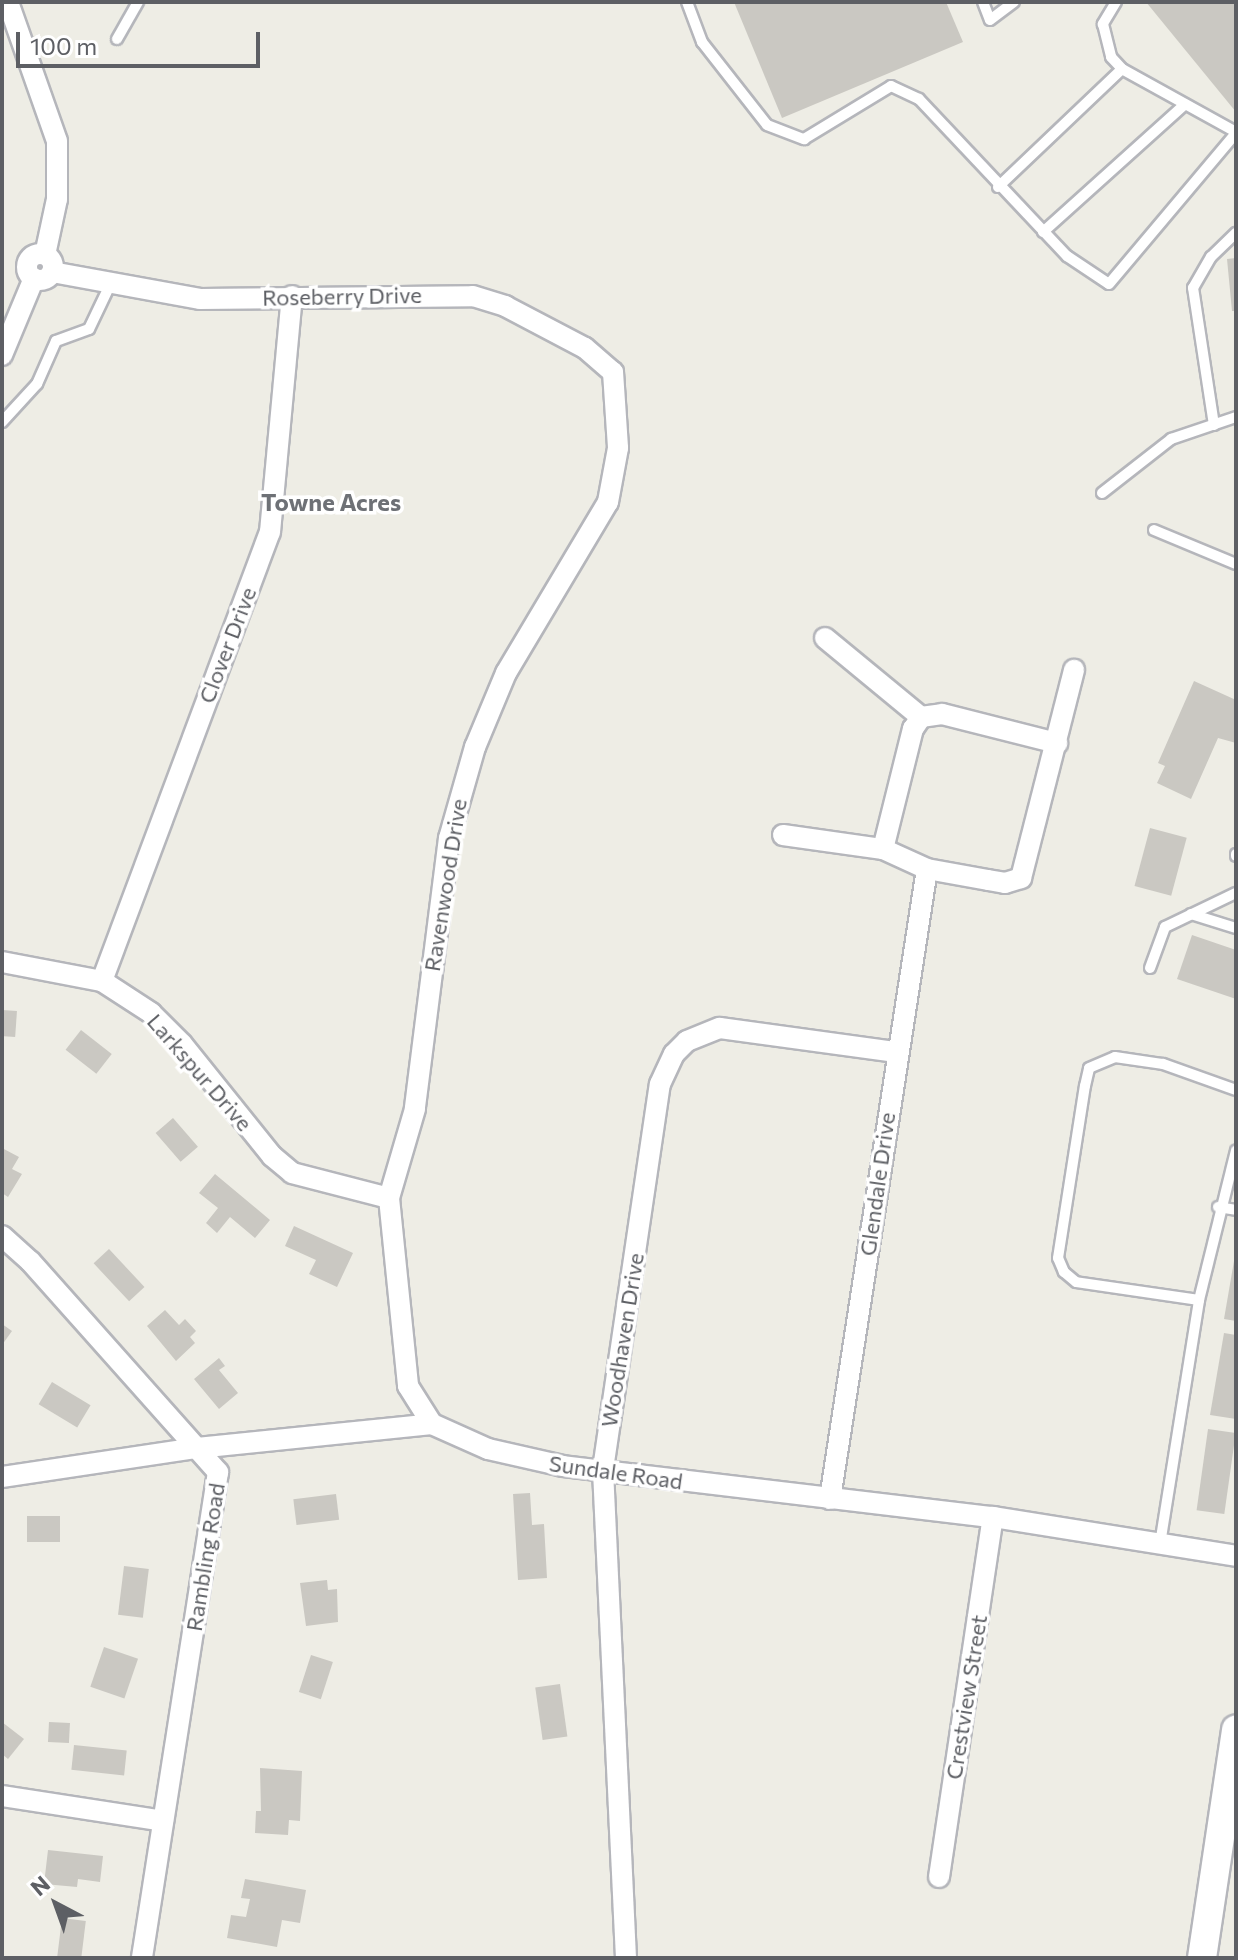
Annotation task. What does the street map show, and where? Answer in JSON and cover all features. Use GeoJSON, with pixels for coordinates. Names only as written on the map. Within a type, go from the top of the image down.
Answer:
{"type":"FeatureCollection","features":[{"type":"Feature","properties":{"kind":"main road"},"geometry":{"type":"LineString","coordinates":[[1202,1958],[1236,1731]]}},
{"type":"Feature","properties":{"kind":"street"},"geometry":{"type":"LineString","coordinates":[[2,355],[44,268],[57,199],[57,141],[8,2]]}},
{"type":"Feature","properties":{"kind":"street","name":"Roseberry Drive"},"geometry":{"type":"LineString","coordinates":[[44,268],[110,285],[200,299],[473,296],[505,306],[585,348],[613,372]]}},
{"type":"Feature","properties":{"kind":"street","name":"Clover Drive"},"geometry":{"type":"LineString","coordinates":[[102,981],[270,532],[292,296]]}},
{"type":"Feature","properties":{"kind":"street","name":"Ravenwood Drive"},"geometry":{"type":"LineString","coordinates":[[432,1424],[408,1386],[389,1198],[415,1109],[455,809],[506,673],[608,502],[618,448],[613,372]]}},
{"type":"Feature","properties":{"kind":"street"},"geometry":{"type":"LineString","coordinates":[[825,638],[921,717],[942,714],[1057,743]]}},
{"type":"Feature","properties":{"kind":"street"},"geometry":{"type":"LineString","coordinates":[[783,835],[883,849],[927,869],[1005,883],[1021,878],[1074,670]]}},
{"type":"Feature","properties":{"kind":"street"},"geometry":{"type":"LineString","coordinates":[[883,849],[913,729],[921,717]]}},
{"type":"Feature","properties":{"kind":"street","name":"Glendale Drive"},"geometry":{"type":"LineString","coordinates":[[830,1499],[896,1052],[927,869]]}},
{"type":"Feature","properties":{"kind":"street","name":"Larkspur Drive"},"geometry":{"type":"LineString","coordinates":[[2,962],[102,981],[151,1013],[172,1034],[272,1156],[292,1173],[389,1198]]}},
{"type":"Feature","properties":{"kind":"street","name":"Woodhaven Drive"},"geometry":{"type":"LineString","coordinates":[[626,1958],[603,1469],[660,1084],[674,1054],[705,1032],[741,1028],[896,1052]]}},
{"type":"Feature","properties":{"kind":"street","name":"Rambling Road"},"geometry":{"type":"LineString","coordinates":[[2,1236],[218,1472],[142,1958]]}},
{"type":"Feature","properties":{"kind":"street","name":"Sundale Road"},"geometry":{"type":"LineString","coordinates":[[2,1477],[197,1448],[432,1424],[523,1459],[993,1517],[1236,1556]]}},
{"type":"Feature","properties":{"kind":"street","name":"Crestview Street"},"geometry":{"type":"LineString","coordinates":[[939,1877],[993,1517]]}},
{"type":"Feature","properties":{"kind":"street"},"geometry":{"type":"LineString","coordinates":[[2,1796],[163,1821]]}},
{"type":"Feature","properties":{"kind":"lane"},"geometry":{"type":"LineString","coordinates":[[117,39],[138,2]]}},
{"type":"Feature","properties":{"kind":"lane"},"geometry":{"type":"LineString","coordinates":[[687,2],[702,42],[767,125],[804,139],[891,86],[927,107],[1043,232],[1109,284],[1236,132],[1122,69],[1111,57],[1103,24],[1116,2]]}},
{"type":"Feature","properties":{"kind":"lane"},"geometry":{"type":"LineString","coordinates":[[983,2],[990,20],[1014,2]]}},
{"type":"Feature","properties":{"kind":"lane"},"geometry":{"type":"LineString","coordinates":[[998,187],[1122,69]]}},
{"type":"Feature","properties":{"kind":"lane"},"geometry":{"type":"LineString","coordinates":[[1043,232],[1185,104]]}},
{"type":"Feature","properties":{"kind":"lane"},"geometry":{"type":"LineString","coordinates":[[1214,425],[1193,288],[1211,257],[1236,233]]}},
{"type":"Feature","properties":{"kind":"lane"},"geometry":{"type":"LineString","coordinates":[[2,422],[37,384],[56,341],[89,329],[110,285]]}},
{"type":"Feature","properties":{"kind":"lane"},"geometry":{"type":"LineString","coordinates":[[1102,493],[1171,439],[1236,417]]}},
{"type":"Feature","properties":{"kind":"lane"},"geometry":{"type":"LineString","coordinates":[[1154,530],[1236,564]]}},
{"type":"Feature","properties":{"kind":"lane"},"geometry":{"type":"LineString","coordinates":[[1150,968],[1165,927],[1236,893]]}},
{"type":"Feature","properties":{"kind":"lane"},"geometry":{"type":"LineString","coordinates":[[1191,914],[1235,925]]}},
{"type":"Feature","properties":{"kind":"lane"},"geometry":{"type":"LineString","coordinates":[[1199,1300],[1076,1282],[1064,1272],[1058,1258],[1085,1086],[1089,1068],[1115,1057],[1163,1064],[1236,1090]]}},
{"type":"Feature","properties":{"kind":"lane"},"geometry":{"type":"LineString","coordinates":[[1160,1544],[1199,1300],[1218,1207],[1236,1150]]}},
{"type":"Feature","properties":{"kind":"lane"},"geometry":{"type":"LineString","coordinates":[[1218,1207],[1236,1210]]}},
{"type":"Feature","properties":{"kind":"building"},"geometry":{"type":"Polygon","coordinates":[[[734,2],[946,2],[963,42],[782,118],[734,2]]]}},
{"type":"Feature","properties":{"kind":"building"},"geometry":{"type":"Polygon","coordinates":[[[1146,2],[1236,2],[1236,112],[1146,2]]]}},
{"type":"Feature","properties":{"kind":"building"},"geometry":{"type":"Polygon","coordinates":[[[1236,258],[1236,311],[1232,311],[1227,259],[1236,258]]]}},
{"type":"Feature","properties":{"kind":"building"},"geometry":{"type":"Polygon","coordinates":[[[1194,681],[1236,700],[1236,743],[1218,738],[1191,799],[1157,783],[1165,766],[1158,763],[1194,681]]]}},
{"type":"Feature","properties":{"kind":"building"},"geometry":{"type":"Polygon","coordinates":[[[1150,828],[1187,838],[1171,896],[1134,886],[1150,828]]]}},
{"type":"Feature","properties":{"kind":"building"},"geometry":{"type":"Polygon","coordinates":[[[1192,935],[1236,950],[1236,999],[1177,979],[1192,935]]]}},
{"type":"Feature","properties":{"kind":"building"},"geometry":{"type":"Polygon","coordinates":[[[2,1010],[17,1011],[15,1037],[2,1036],[2,1010]]]}},
{"type":"Feature","properties":{"kind":"building"},"geometry":{"type":"Polygon","coordinates":[[[81,1030],[112,1054],[96,1074],[66,1050],[81,1030]]]}},
{"type":"Feature","properties":{"kind":"building"},"geometry":{"type":"Polygon","coordinates":[[[173,1118],[198,1147],[181,1162],[156,1133],[173,1118]]]}},
{"type":"Feature","properties":{"kind":"building"},"geometry":{"type":"Polygon","coordinates":[[[2,1148],[19,1157],[12,1169],[22,1174],[8,1197],[2,1193],[2,1148]]]}},
{"type":"Feature","properties":{"kind":"building"},"geometry":{"type":"Polygon","coordinates":[[[215,1174],[270,1220],[255,1238],[230,1217],[217,1233],[206,1223],[218,1208],[199,1193],[215,1174]]]}},
{"type":"Feature","properties":{"kind":"building"},"geometry":{"type":"Polygon","coordinates":[[[294,1226],[353,1253],[337,1287],[309,1274],[316,1260],[285,1246],[294,1226]]]}},
{"type":"Feature","properties":{"kind":"building"},"geometry":{"type":"Polygon","coordinates":[[[109,1249],[144,1287],[129,1301],[94,1263],[109,1249]]]}},
{"type":"Feature","properties":{"kind":"building"},"geometry":{"type":"Polygon","coordinates":[[[1236,1261],[1236,1321],[1224,1319],[1236,1261]]]}},
{"type":"Feature","properties":{"kind":"building"},"geometry":{"type":"Polygon","coordinates":[[[165,1310],[179,1325],[185,1319],[196,1331],[190,1337],[195,1343],[176,1361],[147,1326],[165,1310]]]}},
{"type":"Feature","properties":{"kind":"building"},"geometry":{"type":"Polygon","coordinates":[[[2,1324],[12,1331],[2,1345],[2,1324]]]}},
{"type":"Feature","properties":{"kind":"building"},"geometry":{"type":"Polygon","coordinates":[[[1224,1333],[1236,1335],[1236,1419],[1210,1415],[1224,1333]]]}},
{"type":"Feature","properties":{"kind":"building"},"geometry":{"type":"Polygon","coordinates":[[[219,1358],[225,1366],[219,1370],[238,1393],[219,1409],[194,1379],[219,1358]]]}},
{"type":"Feature","properties":{"kind":"building"},"geometry":{"type":"Polygon","coordinates":[[[52,1382],[91,1405],[77,1427],[39,1404],[52,1382]]]}},
{"type":"Feature","properties":{"kind":"building"},"geometry":{"type":"Polygon","coordinates":[[[1208,1429],[1236,1433],[1224,1514],[1197,1510],[1208,1429]]]}},
{"type":"Feature","properties":{"kind":"building"},"geometry":{"type":"Polygon","coordinates":[[[530,1493],[532,1525],[544,1524],[547,1578],[518,1580],[513,1494],[530,1493]]]}},
{"type":"Feature","properties":{"kind":"building"},"geometry":{"type":"Polygon","coordinates":[[[336,1494],[339,1520],[296,1525],[293,1499],[336,1494]]]}},
{"type":"Feature","properties":{"kind":"building"},"geometry":{"type":"Polygon","coordinates":[[[27,1516],[60,1516],[60,1542],[27,1542],[27,1516]]]}},
{"type":"Feature","properties":{"kind":"building"},"geometry":{"type":"Polygon","coordinates":[[[124,1566],[149,1569],[143,1618],[118,1615],[124,1566]]]}},
{"type":"Feature","properties":{"kind":"building"},"geometry":{"type":"Polygon","coordinates":[[[327,1580],[328,1590],[337,1589],[338,1622],[306,1626],[300,1583],[327,1580]]]}},
{"type":"Feature","properties":{"kind":"building"},"geometry":{"type":"Polygon","coordinates":[[[104,1647],[138,1659],[124,1698],[90,1687],[104,1647]]]}},
{"type":"Feature","properties":{"kind":"building"},"geometry":{"type":"Polygon","coordinates":[[[311,1655],[333,1662],[321,1699],[299,1692],[311,1655]]]}},
{"type":"Feature","properties":{"kind":"building"},"geometry":{"type":"Polygon","coordinates":[[[560,1684],[567,1736],[543,1740],[535,1687],[560,1684]]]}},
{"type":"Feature","properties":{"kind":"building"},"geometry":{"type":"Polygon","coordinates":[[[2,1722],[24,1739],[8,1759],[2,1754],[2,1722]]]}},
{"type":"Feature","properties":{"kind":"building"},"geometry":{"type":"Polygon","coordinates":[[[49,1722],[70,1723],[69,1743],[48,1742],[49,1722]]]}},
{"type":"Feature","properties":{"kind":"building"},"geometry":{"type":"Polygon","coordinates":[[[74,1745],[127,1751],[124,1775],[71,1770],[74,1745]]]}},
{"type":"Feature","properties":{"kind":"building"},"geometry":{"type":"Polygon","coordinates":[[[260,1768],[302,1771],[300,1821],[289,1820],[288,1835],[255,1833],[256,1811],[261,1811],[260,1768]]]}},
{"type":"Feature","properties":{"kind":"building"},"geometry":{"type":"Polygon","coordinates":[[[48,1850],[103,1856],[100,1882],[78,1879],[77,1887],[44,1884],[48,1850]]]}},
{"type":"Feature","properties":{"kind":"building"},"geometry":{"type":"Polygon","coordinates":[[[245,1879],[306,1890],[300,1923],[282,1920],[277,1947],[227,1938],[231,1915],[246,1917],[250,1899],[241,1898],[245,1879]]]}},
{"type":"Feature","properties":{"kind":"building"},"geometry":{"type":"Polygon","coordinates":[[[62,1918],[86,1921],[81,1958],[57,1958],[62,1918]]]}},
{"type":"Feature","properties":{"kind":"district","name":"Towne Acres"},"geometry":{"type":"Point","coordinates":[331,502]}}]}
